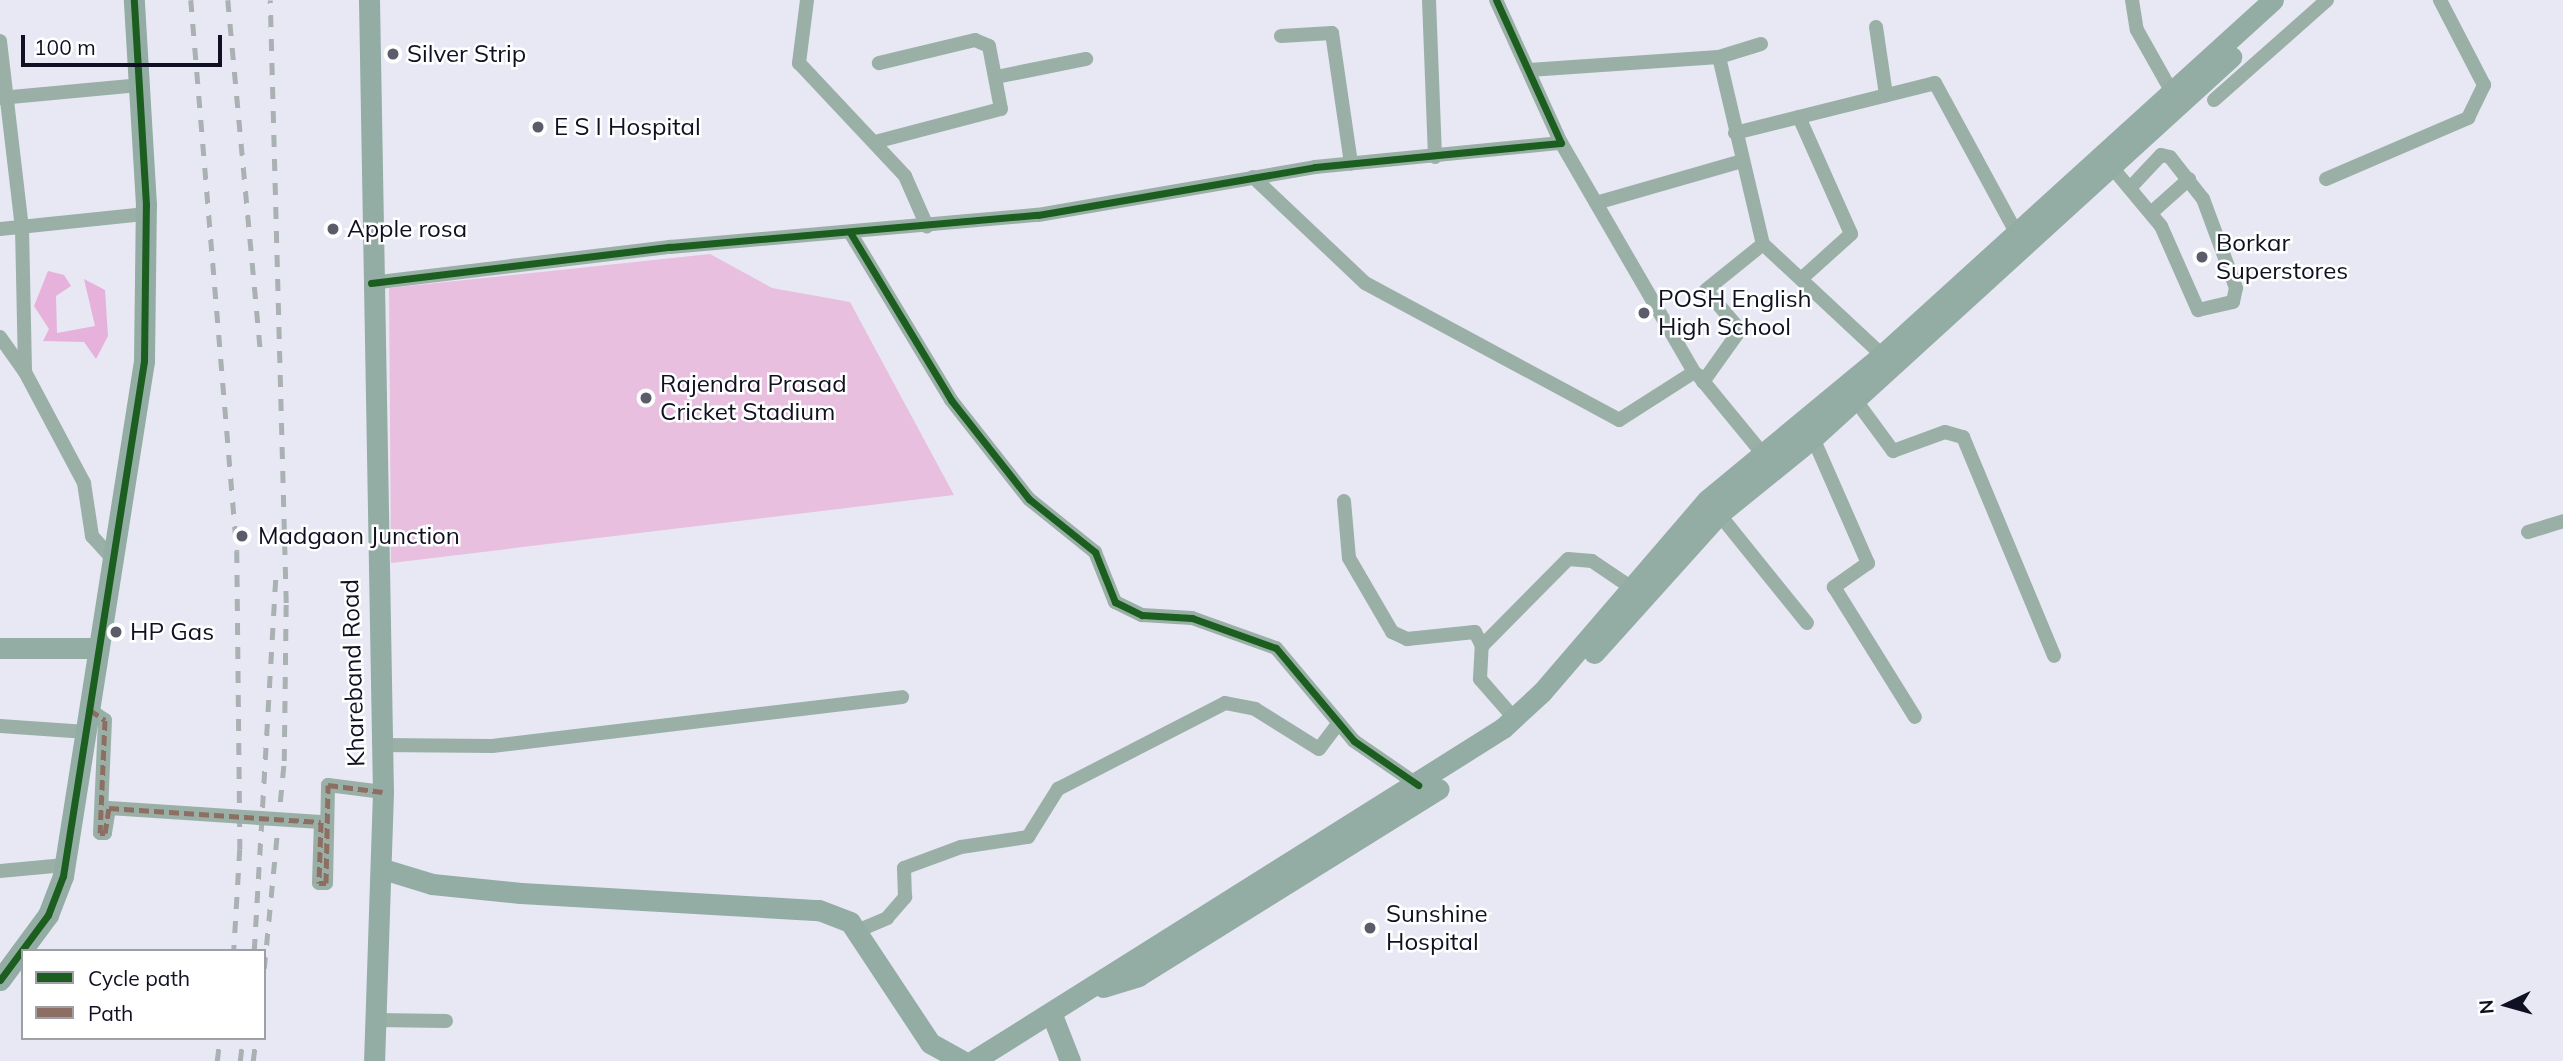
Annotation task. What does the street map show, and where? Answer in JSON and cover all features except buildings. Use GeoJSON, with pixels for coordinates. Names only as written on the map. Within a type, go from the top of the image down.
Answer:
{"type":"FeatureCollection","features":[{"type":"Feature","properties":{"kind":"main road"},"geometry":{"type":"LineString","coordinates":[[2,972],[48,915],[65,865],[87,732],[110,556],[144,360],[146,214],[141,85],[134,0]]}},
{"type":"Feature","properties":{"kind":"main road"},"geometry":{"type":"LineString","coordinates":[[357,0],[370,283]]}},
{"type":"Feature","properties":{"kind":"main road"},"geometry":{"type":"LineString","coordinates":[[369,0],[370,283]]}},
{"type":"Feature","properties":{"kind":"main road"},"geometry":{"type":"LineString","coordinates":[[973,1061],[1095,990],[1138,976],[1514,718],[1632,588],[1707,500],[1768,460],[1813,438],[2107,162],[2172,92],[2273,0]]}},
{"type":"Feature","properties":{"kind":"main road"},"geometry":{"type":"LineString","coordinates":[[1328,848],[1523,730],[1768,460],[2017,234],[2107,162],[2149,134],[2291,0]]}},
{"type":"Feature","properties":{"kind":"main road","name":"Khareband Road"},"geometry":{"type":"LineString","coordinates":[[370,283],[383,792],[383,869],[374,1061]]}},
{"type":"Feature","properties":{"kind":"main road"},"geometry":{"type":"LineString","coordinates":[[0,648],[97,648]]}},
{"type":"Feature","properties":{"kind":"main road"},"geometry":{"type":"LineString","coordinates":[[383,869],[432,884],[521,893],[819,910],[857,931],[930,1043],[962,1061]]}},
{"type":"Feature","properties":{"kind":"main road"},"geometry":{"type":"LineString","coordinates":[[1052,1015],[1070,1061]]}},
{"type":"Feature","properties":{"kind":"street"},"geometry":{"type":"LineString","coordinates":[[807,0],[799,63],[905,176],[928,226]]}},
{"type":"Feature","properties":{"kind":"street"},"geometry":{"type":"LineString","coordinates":[[1429,0],[1435,157]]}},
{"type":"Feature","properties":{"kind":"street"},"geometry":{"type":"LineString","coordinates":[[1496,0],[1561,143],[1596,203],[1699,377],[1768,460]]}},
{"type":"Feature","properties":{"kind":"street"},"geometry":{"type":"LineString","coordinates":[[2132,0],[2137,30],[2172,92]]}},
{"type":"Feature","properties":{"kind":"street"},"geometry":{"type":"LineString","coordinates":[[2214,100],[2327,0]]}},
{"type":"Feature","properties":{"kind":"street"},"geometry":{"type":"LineString","coordinates":[[2326,179],[2468,118],[2484,85],[2440,0]]}},
{"type":"Feature","properties":{"kind":"street"},"geometry":{"type":"LineString","coordinates":[[1876,27],[1886,95]]}},
{"type":"Feature","properties":{"kind":"street"},"geometry":{"type":"LineString","coordinates":[[1281,36],[1332,33],[1351,164]]}},
{"type":"Feature","properties":{"kind":"street"},"geometry":{"type":"LineString","coordinates":[[875,142],[1001,109],[989,46],[975,40],[879,63]]}},
{"type":"Feature","properties":{"kind":"street"},"geometry":{"type":"LineString","coordinates":[[0,41],[2,97],[22,227],[24,372]]}},
{"type":"Feature","properties":{"kind":"street"},"geometry":{"type":"LineString","coordinates":[[1529,70],[1719,57],[1761,44]]}},
{"type":"Feature","properties":{"kind":"street"},"geometry":{"type":"LineString","coordinates":[[1719,57],[1763,244],[1882,355]]}},
{"type":"Feature","properties":{"kind":"street"},"geometry":{"type":"LineString","coordinates":[[996,77],[1086,59]]}},
{"type":"Feature","properties":{"kind":"street"},"geometry":{"type":"LineString","coordinates":[[1735,133],[1935,83],[2017,234]]}},
{"type":"Feature","properties":{"kind":"street"},"geometry":{"type":"LineString","coordinates":[[2,97],[141,85]]}},
{"type":"Feature","properties":{"kind":"street"},"geometry":{"type":"LineString","coordinates":[[1799,117],[1851,234],[1801,279]]}},
{"type":"Feature","properties":{"kind":"street"},"geometry":{"type":"LineString","coordinates":[[2107,162],[2151,213],[2197,310],[2233,302],[2236,288],[2203,199],[2149,134]]}},
{"type":"Feature","properties":{"kind":"street"},"geometry":{"type":"LineString","coordinates":[[370,283],[670,247],[928,226],[1351,164],[1561,143]]}},
{"type":"Feature","properties":{"kind":"street"},"geometry":{"type":"LineString","coordinates":[[2130,188],[2166,154]]}},
{"type":"Feature","properties":{"kind":"street"},"geometry":{"type":"LineString","coordinates":[[1596,203],[1742,161]]}},
{"type":"Feature","properties":{"kind":"street"},"geometry":{"type":"LineString","coordinates":[[1253,177],[1365,283],[1619,420],[1699,377],[1740,330],[1706,290],[1763,244]]}},
{"type":"Feature","properties":{"kind":"street"},"geometry":{"type":"LineString","coordinates":[[2151,213],[2189,179]]}},
{"type":"Feature","properties":{"kind":"street"},"geometry":{"type":"LineString","coordinates":[[0,229],[146,214]]}},
{"type":"Feature","properties":{"kind":"street"},"geometry":{"type":"LineString","coordinates":[[851,234],[951,400],[1029,499],[1095,552],[1115,602],[1142,615],[1204,621],[1276,648],[1338,724],[1376,759],[1418,785]]}},
{"type":"Feature","properties":{"kind":"street"},"geometry":{"type":"LineString","coordinates":[[0,337],[24,372],[84,483],[90,533],[110,556]]}},
{"type":"Feature","properties":{"kind":"street"},"geometry":{"type":"LineString","coordinates":[[1854,398],[1893,451],[1945,432],[1963,437],[2054,656]]}},
{"type":"Feature","properties":{"kind":"street"},"geometry":{"type":"LineString","coordinates":[[1813,438],[1868,563],[1834,587],[1915,717]]}},
{"type":"Feature","properties":{"kind":"street"},"geometry":{"type":"LineString","coordinates":[[1344,501],[1349,558],[1392,632],[1407,639],[1475,632],[1482,646],[1480,679],[1514,718]]}},
{"type":"Feature","properties":{"kind":"street"},"geometry":{"type":"LineString","coordinates":[[1718,514],[1807,623]]}},
{"type":"Feature","properties":{"kind":"street"},"geometry":{"type":"LineString","coordinates":[[2528,531],[2563,521]]}},
{"type":"Feature","properties":{"kind":"street"},"geometry":{"type":"LineString","coordinates":[[1482,646],[1568,559],[1592,561],[1632,588]]}},
{"type":"Feature","properties":{"kind":"street"},"geometry":{"type":"LineString","coordinates":[[380,745],[492,746],[902,697]]}},
{"type":"Feature","properties":{"kind":"street"},"geometry":{"type":"LineString","coordinates":[[857,931],[887,918],[905,897],[904,868],[961,847],[1028,837],[1058,789],[1224,703],[1255,709],[1319,749],[1338,724]]}},
{"type":"Feature","properties":{"kind":"street"},"geometry":{"type":"LineString","coordinates":[[89,710],[105,720],[100,833],[105,833],[109,808],[321,822],[319,883],[326,883],[328,785],[383,792]]}},
{"type":"Feature","properties":{"kind":"street"},"geometry":{"type":"LineString","coordinates":[[0,726],[87,732]]}},
{"type":"Feature","properties":{"kind":"street"},"geometry":{"type":"LineString","coordinates":[[0,871],[65,865]]}},
{"type":"Feature","properties":{"kind":"street"},"geometry":{"type":"LineString","coordinates":[[376,1020],[446,1021]]}},
{"type":"Feature","properties":{"kind":"shaded area","name":"Rajendra Prasad Cricket Stadium"},"geometry":{"type":"Polygon","coordinates":[[[710,254],[772,288],[850,302],[954,495],[391,563],[389,288],[710,254]]]}},
{"type":"Feature","properties":{"kind":"shaded area"},"geometry":{"type":"Polygon","coordinates":[[[48,271],[64,275],[71,286],[56,296],[57,333],[95,326],[84,279],[105,290],[108,336],[96,359],[84,342],[43,341],[49,329],[34,306],[48,271]]]}},
{"type":"Feature","properties":{"kind":"railway"},"geometry":{"type":"LineString","coordinates":[[191,0],[237,551],[240,849],[234,949]]}},
{"type":"Feature","properties":{"kind":"railway"},"geometry":{"type":"LineString","coordinates":[[228,0],[261,353]]}},
{"type":"Feature","properties":{"kind":"railway"},"geometry":{"type":"LineString","coordinates":[[266,949],[284,761],[286,603],[270,0]]}},
{"type":"Feature","properties":{"kind":"railway"},"geometry":{"type":"LineString","coordinates":[[254,949],[276,570]]}},
{"type":"Feature","properties":{"kind":"railway"},"geometry":{"type":"LineString","coordinates":[[217,1061],[220,1040]]}},
{"type":"Feature","properties":{"kind":"railway"},"geometry":{"type":"LineString","coordinates":[[240,1061],[243,1040]]}},
{"type":"Feature","properties":{"kind":"railway"},"geometry":{"type":"LineString","coordinates":[[253,1061],[256,1040]]}},
{"type":"Feature","properties":{"kind":"marked path"},"geometry":{"type":"LineString","coordinates":[[90,710],[105,720],[100,833],[105,833],[109,808],[321,822],[319,883],[326,883],[328,785],[383,792]]}},
{"type":"Feature","properties":{"kind":"cycle path"},"geometry":{"type":"LineString","coordinates":[[23,949],[48,915],[63,876],[144,361],[146,205],[134,0]]}},
{"type":"Feature","properties":{"kind":"cycle path"},"geometry":{"type":"LineString","coordinates":[[371,283],[670,247],[1038,215],[1315,167],[1561,143],[1496,0]]}},
{"type":"Feature","properties":{"kind":"cycle path"},"geometry":{"type":"LineString","coordinates":[[851,234],[951,400],[1029,499],[1095,552],[1115,602],[1142,615],[1192,618],[1276,648],[1354,741],[1418,785]]}},
{"type":"Feature","properties":{"kind":"cycle path"},"geometry":{"type":"LineString","coordinates":[[0,980],[21,952]]}},
{"type":"Feature","properties":{"kind":"place","name":"Silver Strip"},"geometry":{"type":"Point","coordinates":[393,54]}},
{"type":"Feature","properties":{"kind":"place","name":"E S I Hospital"},"geometry":{"type":"Point","coordinates":[538,127]}},
{"type":"Feature","properties":{"kind":"place","name":"Apple rosa"},"geometry":{"type":"Point","coordinates":[333,229]}},
{"type":"Feature","properties":{"kind":"place","name":"Borkar Superstores"},"geometry":{"type":"Point","coordinates":[2202,257]}},
{"type":"Feature","properties":{"kind":"place","name":"POSH English High School"},"geometry":{"type":"Point","coordinates":[1644,313]}},
{"type":"Feature","properties":{"kind":"place","name":"Rajendra Prasad Cricket Stadium"},"geometry":{"type":"Point","coordinates":[646,398]}},
{"type":"Feature","properties":{"kind":"place","name":"Madgaon Junction"},"geometry":{"type":"Point","coordinates":[242,536]}},
{"type":"Feature","properties":{"kind":"place","name":"HP Gas"},"geometry":{"type":"Point","coordinates":[116,632]}},
{"type":"Feature","properties":{"kind":"place","name":"Sunshine Hospital"},"geometry":{"type":"Point","coordinates":[1370,928]}}]}
